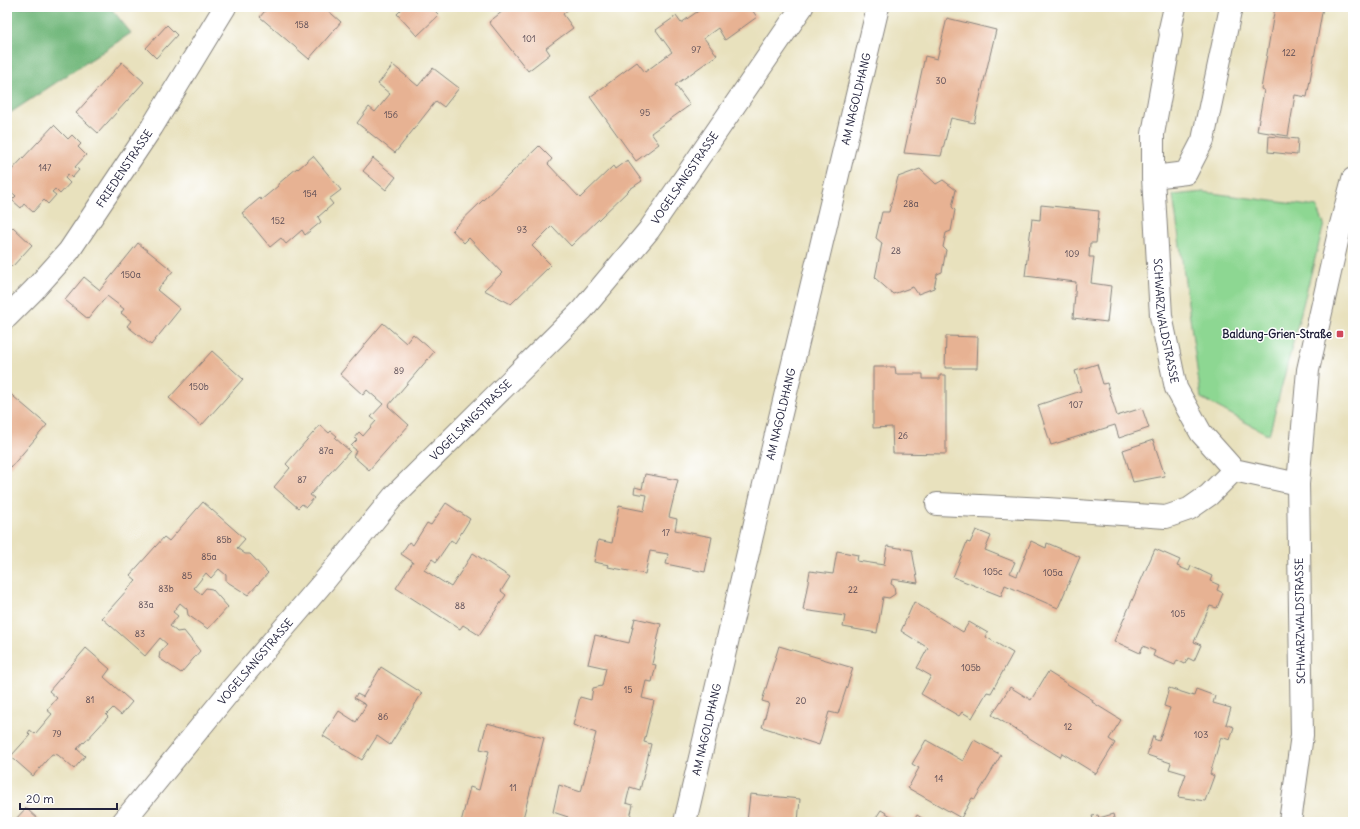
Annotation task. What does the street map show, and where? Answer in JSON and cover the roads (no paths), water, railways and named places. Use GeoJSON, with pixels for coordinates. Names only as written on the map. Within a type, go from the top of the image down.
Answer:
{"type":"FeatureCollection","features":[{"type":"Feature","properties":{"kind":"street","name":"FRIEDENSTRASSE"},"geometry":{"type":"LineString","coordinates":[[7,317],[69,251],[152,127],[225,7]]}},
{"type":"Feature","properties":{"kind":"street","name":"VOGELSANGSTRASSE"},"geometry":{"type":"LineString","coordinates":[[124,822],[230,691],[326,579],[394,496],[582,310],[648,230],[802,7]]}},
{"type":"Feature","properties":{"kind":"street","name":"AM NAGOLDHANG"},"geometry":{"type":"LineString","coordinates":[[685,822],[878,7]]}},
{"type":"Feature","properties":{"kind":"street","name":"SCHWARZWALDSTRASSE"},"geometry":{"type":"LineString","coordinates":[[1175,7],[1153,134],[1153,177],[1161,316],[1176,388],[1201,433],[1234,470]]}},
{"type":"Feature","properties":{"kind":"street"},"geometry":{"type":"LineString","coordinates":[[1153,177],[1186,173],[1203,140],[1231,7]]}},
{"type":"Feature","properties":{"kind":"street"},"geometry":{"type":"LineString","coordinates":[[937,504],[1047,509],[1166,517],[1189,509],[1209,495],[1234,470],[1298,484],[1308,370],[1346,229],[1353,179]]}},
{"type":"Feature","properties":{"kind":"street","name":"SCHWARZWALDSTRASSE"},"geometry":{"type":"LineString","coordinates":[[1290,822],[1302,736],[1298,484]]}},
{"type":"Feature","properties":{"kind":"place","name":"Baldung-Grien-Straße"},"geometry":{"type":"Point","coordinates":[1340,334]}}]}
